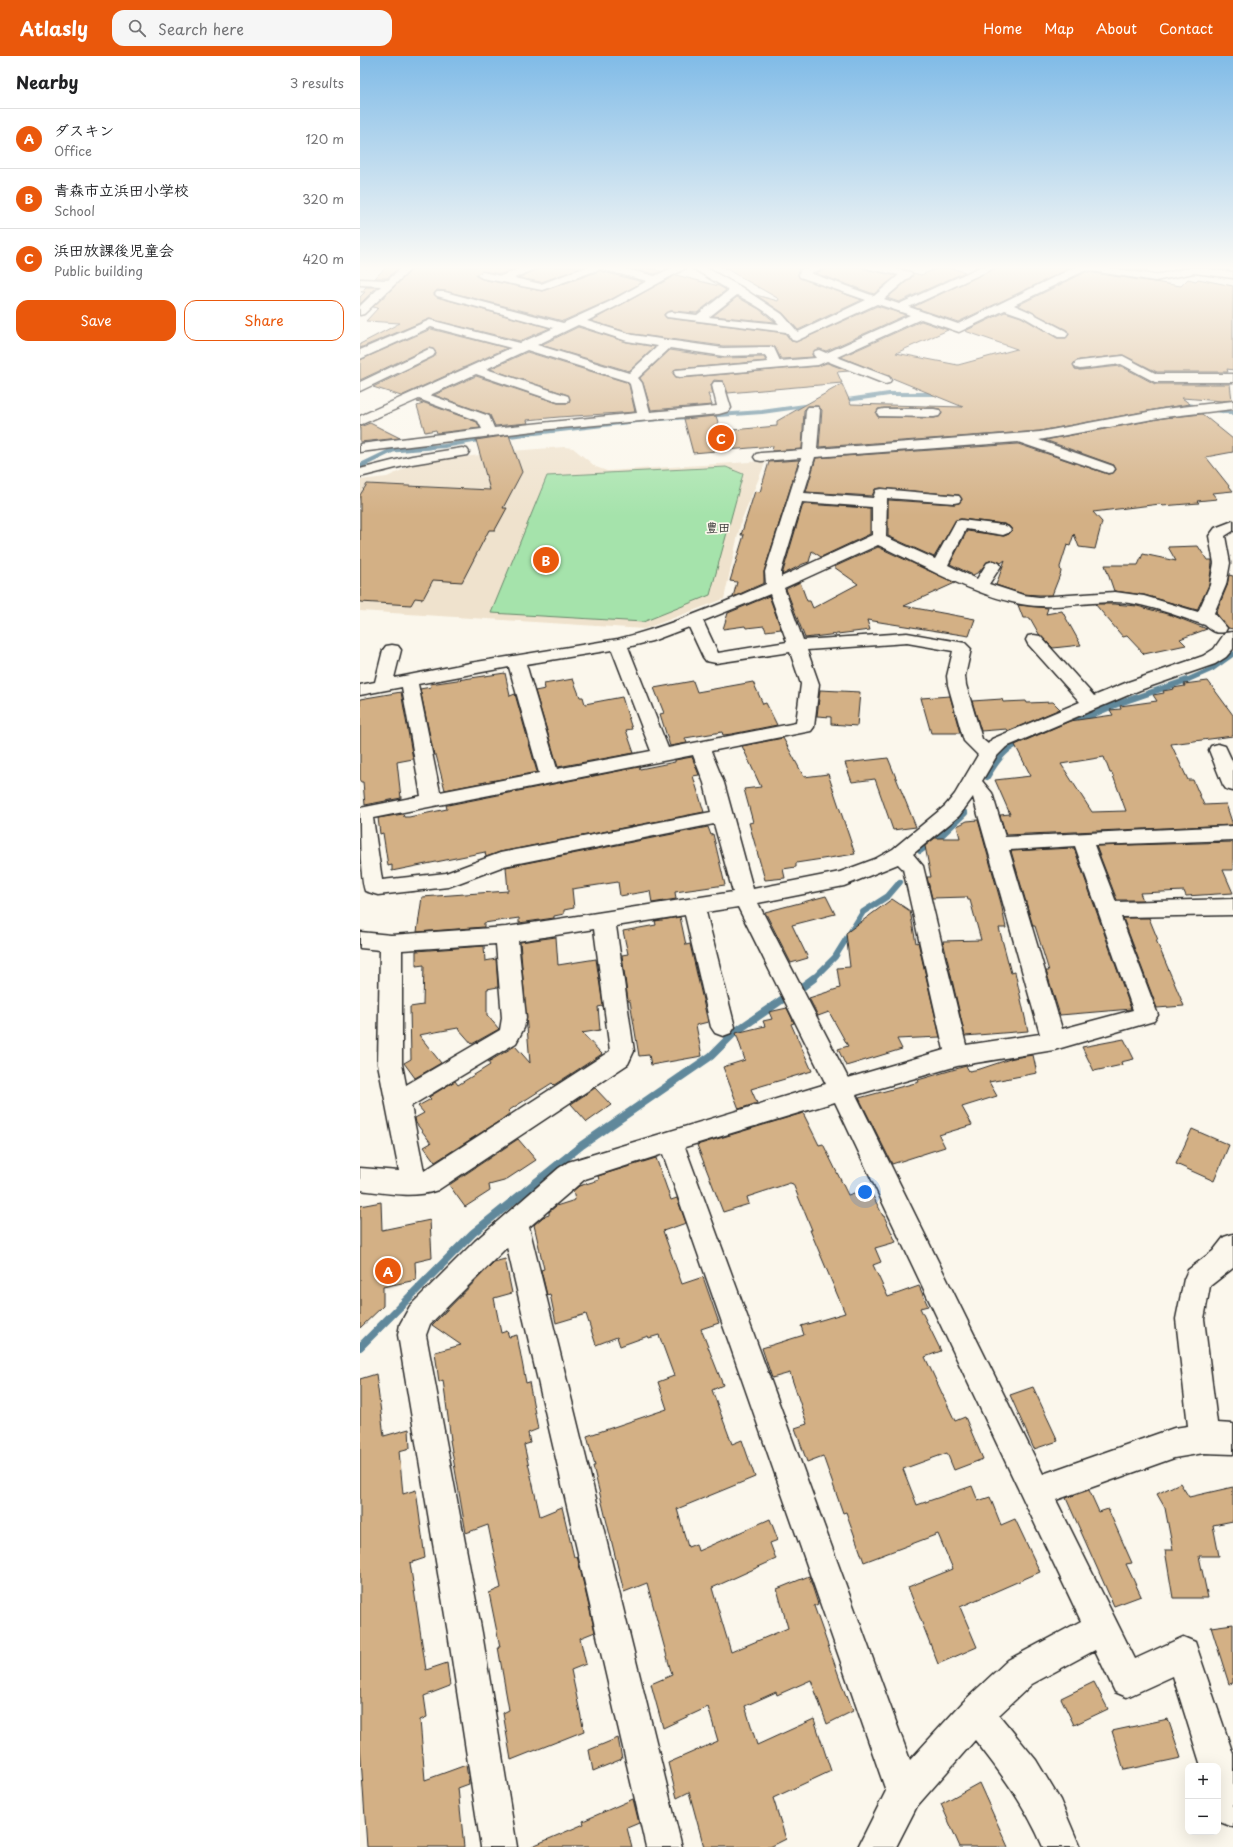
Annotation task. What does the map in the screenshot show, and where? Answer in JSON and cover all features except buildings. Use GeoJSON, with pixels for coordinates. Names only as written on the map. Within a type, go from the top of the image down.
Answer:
{"type":"FeatureCollection","features":[{"type":"Feature","properties":{"kind":"street"},"geometry":{"type":"LineString","coordinates":[[360,356],[374,350]]}},
{"type":"Feature","properties":{"kind":"street"},"geometry":{"type":"LineString","coordinates":[[360,421],[419,396],[516,350]]}},
{"type":"Feature","properties":{"kind":"street"},"geometry":{"type":"LineString","coordinates":[[535,350],[630,378],[636,383],[644,416]]}},
{"type":"Feature","properties":{"kind":"street"},"geometry":{"type":"LineString","coordinates":[[630,378],[661,350]]}},
{"type":"Feature","properties":{"kind":"street"},"geometry":{"type":"LineString","coordinates":[[706,350],[723,352],[770,351],[775,365]]}},
{"type":"Feature","properties":{"kind":"street"},"geometry":{"type":"LineString","coordinates":[[811,350],[826,358],[885,380]]}},
{"type":"Feature","properties":{"kind":"street"},"geometry":{"type":"LineString","coordinates":[[680,373],[818,361],[844,350]]}},
{"type":"Feature","properties":{"kind":"street"},"geometry":{"type":"LineString","coordinates":[[360,387],[429,353]]}},
{"type":"Feature","properties":{"kind":"street"},"geometry":{"type":"LineString","coordinates":[[1080,365],[1124,360],[1155,378],[1233,378]]}},
{"type":"Feature","properties":{"kind":"street"},"geometry":{"type":"LineString","coordinates":[[475,370],[563,399]]}},
{"type":"Feature","properties":{"kind":"street"},"geometry":{"type":"LineString","coordinates":[[360,448],[644,416],[723,409],[718,385]]}},
{"type":"Feature","properties":{"kind":"street"},"geometry":{"type":"LineString","coordinates":[[360,391],[401,404]]}},
{"type":"Feature","properties":{"kind":"street"},"geometry":{"type":"LineString","coordinates":[[419,396],[484,419],[490,433]]}},
{"type":"Feature","properties":{"kind":"street"},"geometry":{"type":"LineString","coordinates":[[761,457],[808,454],[885,437],[1020,438],[1040,436],[1194,409],[1229,405]]}},
{"type":"Feature","properties":{"kind":"street"},"geometry":{"type":"LineString","coordinates":[[885,437],[884,407],[934,414]]}},
{"type":"Feature","properties":{"kind":"street"},"geometry":{"type":"LineString","coordinates":[[722,816],[500,860],[448,880],[378,888],[372,886],[362,814],[805,727],[810,684],[774,586],[773,572],[811,447],[814,410]]}},
{"type":"Feature","properties":{"kind":"street"},"geometry":{"type":"LineString","coordinates":[[1020,438],[1108,469]]}},
{"type":"Feature","properties":{"kind":"street"},"geometry":{"type":"LineString","coordinates":[[360,473],[436,455],[472,450]]}},
{"type":"Feature","properties":{"kind":"street"},"geometry":{"type":"LineString","coordinates":[[360,690],[409,680],[618,644],[646,637],[774,586],[878,539],[880,535],[879,503],[881,493],[954,499]]}},
{"type":"Feature","properties":{"kind":"street"},"geometry":{"type":"LineString","coordinates":[[795,497],[879,503]]}},
{"type":"Feature","properties":{"kind":"street"},"geometry":{"type":"LineString","coordinates":[[939,567],[961,524],[1003,530]]}},
{"type":"Feature","properties":{"kind":"street"},"geometry":{"type":"LineString","coordinates":[[1211,621],[1206,613],[1218,585],[1222,563],[1217,536],[1220,531],[1233,524]]}},
{"type":"Feature","properties":{"kind":"street"},"geometry":{"type":"LineString","coordinates":[[360,940],[390,943],[506,935],[745,898],[844,879],[882,864],[900,854],[952,811],[963,798],[988,754],[999,743],[1134,686],[1209,660],[1220,653],[1227,646],[1232,637],[1211,621],[1144,601],[1115,597],[1039,602],[1020,599],[980,586],[878,539]]}},
{"type":"Feature","properties":{"kind":"street"},"geometry":{"type":"LineString","coordinates":[[980,586],[993,566]]}},
{"type":"Feature","properties":{"kind":"street"},"geometry":{"type":"LineString","coordinates":[[693,619],[712,657],[716,658],[796,646],[907,638],[959,647],[962,649],[956,676],[956,685],[973,741],[988,754]]}},
{"type":"Feature","properties":{"kind":"street"},"geometry":{"type":"LineString","coordinates":[[1034,640],[1091,704]]}},
{"type":"Feature","properties":{"kind":"street"},"geometry":{"type":"LineString","coordinates":[[618,644],[662,755]]}},
{"type":"Feature","properties":{"kind":"street"},"geometry":{"type":"LineString","coordinates":[[383,685],[392,650]]}},
{"type":"Feature","properties":{"kind":"street"},"geometry":{"type":"LineString","coordinates":[[516,661],[550,777]]}},
{"type":"Feature","properties":{"kind":"street"},"geometry":{"type":"LineString","coordinates":[[409,680],[432,800]]}},
{"type":"Feature","properties":{"kind":"street"},"geometry":{"type":"LineString","coordinates":[[700,748],[714,783],[745,898],[840,1089],[1127,1680],[1183,1654],[1233,1809]]}},
{"type":"Feature","properties":{"kind":"street"},"geometry":{"type":"LineString","coordinates":[[1218,750],[1233,784]]}},
{"type":"Feature","properties":{"kind":"street"},"geometry":{"type":"LineString","coordinates":[[972,782],[982,793],[1054,1041]]}},
{"type":"Feature","properties":{"kind":"street"},"geometry":{"type":"LineString","coordinates":[[997,844],[1233,832]]}},
{"type":"Feature","properties":{"kind":"street"},"geometry":{"type":"LineString","coordinates":[[499,1847],[465,1633],[412,1335],[414,1324],[420,1315],[515,1223],[568,1176],[577,1170],[840,1089],[957,1056],[1054,1041],[1146,1016],[1082,839]]}},
{"type":"Feature","properties":{"kind":"street"},"geometry":{"type":"LineString","coordinates":[[900,854],[913,866],[957,1056]]}},
{"type":"Feature","properties":{"kind":"street"},"geometry":{"type":"LineString","coordinates":[[694,906],[723,1027]]}},
{"type":"Feature","properties":{"kind":"street"},"geometry":{"type":"LineString","coordinates":[[1108,910],[1233,906]]}},
{"type":"Feature","properties":{"kind":"street"},"geometry":{"type":"LineString","coordinates":[[360,1179],[413,1184],[429,1182],[620,1058],[622,1051],[604,920]]}},
{"type":"Feature","properties":{"kind":"street"},"geometry":{"type":"LineString","coordinates":[[398,1102],[508,1036],[512,1028],[514,1018],[506,935]]}},
{"type":"Feature","properties":{"kind":"street"},"geometry":{"type":"LineString","coordinates":[[390,943],[390,1064],[410,1158],[413,1184]]}},
{"type":"Feature","properties":{"kind":"street"},"geometry":{"type":"LineString","coordinates":[[671,1142],[904,1793]]}},
{"type":"Feature","properties":{"kind":"street"},"geometry":{"type":"LineString","coordinates":[[515,1223],[664,1847]]}},
{"type":"Feature","properties":{"kind":"street"},"geometry":{"type":"LineString","coordinates":[[1204,1438],[1190,1319],[1198,1279],[1223,1260],[1233,1246]]}},
{"type":"Feature","properties":{"kind":"street"},"geometry":{"type":"LineString","coordinates":[[1035,1492],[1174,1443],[1204,1438],[1233,1439]]}},
{"type":"Feature","properties":{"kind":"street"},"geometry":{"type":"LineString","coordinates":[[876,1847],[904,1793],[976,1713],[1020,1672],[1102,1628]]}},
{"type":"Feature","properties":{"kind":"street"},"geometry":{"type":"LineString","coordinates":[[976,1713],[1023,1773],[1046,1813],[1062,1847]]}},
{"type":"Feature","properties":{"kind":"shaded area"},"geometry":{"type":"Polygon","coordinates":[[[564,447],[573,448],[596,467],[607,471],[766,461],[741,521],[724,599],[644,629],[360,611],[360,480],[387,477],[417,463],[511,451],[564,447]]]}},
{"type":"Feature","properties":{"kind":"green space"},"geometry":{"type":"Polygon","coordinates":[[[726,467],[743,474],[710,595],[643,622],[491,613],[547,476],[726,467]]]}},
{"type":"Feature","properties":{"kind":"waterway"},"geometry":{"type":"LineString","coordinates":[[840,401],[889,394],[941,394]]}},
{"type":"Feature","properties":{"kind":"waterway"},"geometry":{"type":"LineString","coordinates":[[500,437],[646,420],[762,412],[812,405]]}},
{"type":"Feature","properties":{"kind":"waterway"},"geometry":{"type":"LineString","coordinates":[[1175,405],[1188,405],[1233,413]]}},
{"type":"Feature","properties":{"kind":"waterway"},"geometry":{"type":"LineString","coordinates":[[425,447],[444,446],[485,439]]}},
{"type":"Feature","properties":{"kind":"waterway"},"geometry":{"type":"LineString","coordinates":[[360,466],[393,450],[425,447]]}},
{"type":"Feature","properties":{"kind":"waterway"},"geometry":{"type":"LineString","coordinates":[[417,448],[425,447]]}},
{"type":"Feature","properties":{"kind":"waterway"},"geometry":{"type":"LineString","coordinates":[[425,447],[430,447]]}},
{"type":"Feature","properties":{"kind":"waterway"},"geometry":{"type":"LineString","coordinates":[[1185,681],[1212,669],[1233,654]]}},
{"type":"Feature","properties":{"kind":"waterway"},"geometry":{"type":"LineString","coordinates":[[1075,722],[1120,703],[1187,680]]}},
{"type":"Feature","properties":{"kind":"waterway"},"geometry":{"type":"LineString","coordinates":[[987,777],[1005,752],[1016,744],[1032,738]]}},
{"type":"Feature","properties":{"kind":"waterway"},"geometry":{"type":"LineString","coordinates":[[920,851],[942,835],[965,813]]}},
{"type":"Feature","properties":{"kind":"waterway"},"geometry":{"type":"LineString","coordinates":[[814,978],[835,957],[863,912],[888,896],[900,882]]}},
{"type":"Feature","properties":{"kind":"waterway"},"geometry":{"type":"LineString","coordinates":[[802,987],[814,978]]}},
{"type":"Feature","properties":{"kind":"waterway"},"geometry":{"type":"LineString","coordinates":[[360,1347],[473,1233],[582,1145],[711,1056],[735,1032],[783,999]]}},
{"type":"Feature","properties":{"kind":"place","name":"浜田放課後児童会"},"geometry":{"type":"Point","coordinates":[721,438]}},
{"type":"Feature","properties":{"kind":"place","name":"青森市立浜田小学校"},"geometry":{"type":"Point","coordinates":[546,560]}},
{"type":"Feature","properties":{"kind":"place","name":"ダスキン"},"geometry":{"type":"Point","coordinates":[388,1271]}},
{"type":"Feature","properties":{"kind":"district","name":"豊田"},"geometry":{"type":"Point","coordinates":[718,527]}}]}
